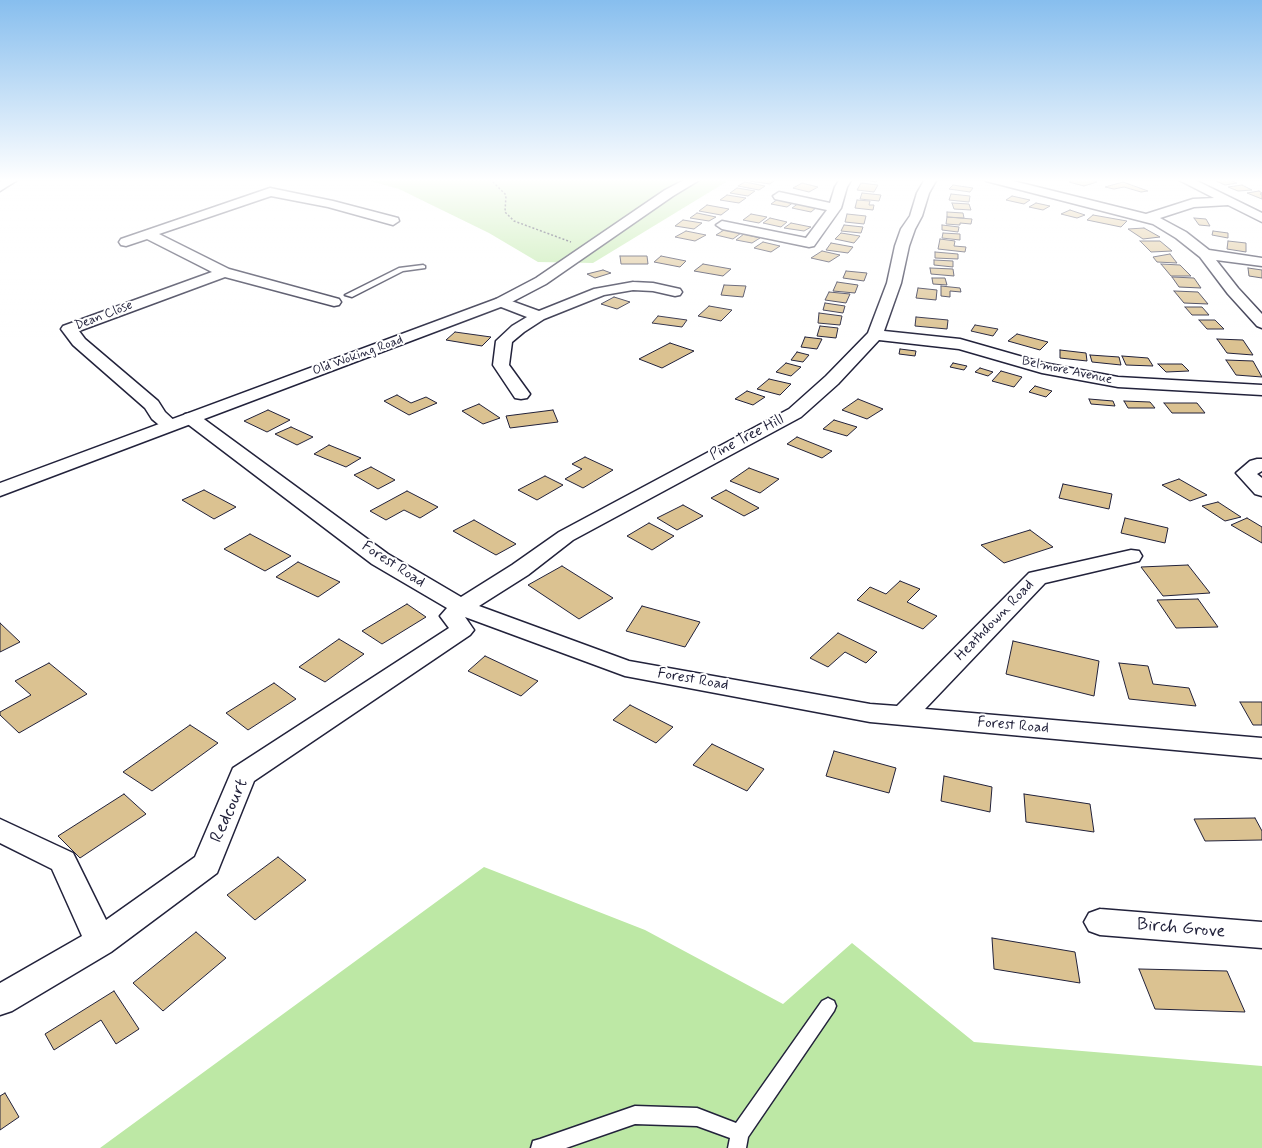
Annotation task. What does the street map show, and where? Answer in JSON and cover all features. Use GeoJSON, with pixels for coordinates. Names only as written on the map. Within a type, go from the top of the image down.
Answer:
{"type":"FeatureCollection","features":[{"type":"Feature","properties":{"kind":"street"},"geometry":{"type":"LineString","coordinates":[[126,242],[152,233]]}},
{"type":"Feature","properties":{"kind":"street","name":"Old Woking Road"},"geometry":{"type":"LineString","coordinates":[[0,490],[501,302],[541,281],[611,233]]}},
{"type":"Feature","properties":{"kind":"street"},"geometry":{"type":"LineString","coordinates":[[759,233],[809,243],[817,233]]}},
{"type":"Feature","properties":{"kind":"street","name":"Pine Tree Hill"},"geometry":{"type":"LineString","coordinates":[[461,607],[520,570],[572,532],[795,413],[832,380],[875,335],[894,282],[902,246],[907,233]]}},
{"type":"Feature","properties":{"kind":"street"},"geometry":{"type":"LineString","coordinates":[[1178,233],[1205,254],[1233,290],[1262,323]]}},
{"type":"Feature","properties":{"kind":"street"},"geometry":{"type":"LineString","coordinates":[[148,234],[224,272],[328,305],[349,295]]}},
{"type":"Feature","properties":{"kind":"street"},"geometry":{"type":"LineString","coordinates":[[1205,254],[1262,262]]}},
{"type":"Feature","properties":{"kind":"street","name":"Dean Close"},"geometry":{"type":"LineString","coordinates":[[180,422],[158,415],[152,404],[79,342],[69,329],[224,272]]}},
{"type":"Feature","properties":{"kind":"street"},"geometry":{"type":"LineString","coordinates":[[521,394],[501,365],[504,341],[518,329],[539,316],[599,292],[616,288],[653,287],[675,292]]}},
{"type":"Feature","properties":{"kind":"street"},"geometry":{"type":"LineString","coordinates":[[501,302],[539,316]]}},
{"type":"Feature","properties":{"kind":"street","name":"Belmore Avenue"},"geometry":{"type":"LineString","coordinates":[[875,335],[960,344],[1042,368],[1118,382],[1262,390]]}},
{"type":"Feature","properties":{"kind":"street","name":"Forest Road"},"geometry":{"type":"LineString","coordinates":[[180,422],[380,559],[461,607],[626,668],[870,713],[1262,748]]}},
{"type":"Feature","properties":{"kind":"street"},"geometry":{"type":"LineString","coordinates":[[1262,465],[1257,465],[1246,473],[1262,490]]}},
{"type":"Feature","properties":{"kind":"street","name":"Heathdown Road"},"geometry":{"type":"LineString","coordinates":[[903,716],[1037,578],[1131,556]]}},
{"type":"Feature","properties":{"kind":"street","name":"Redcourt"},"geometry":{"type":"LineString","coordinates":[[0,1000],[100,942],[207,865],[243,775],[462,630],[452,616],[461,607]]}},
{"type":"Feature","properties":{"kind":"street"},"geometry":{"type":"LineString","coordinates":[[0,830],[63,861],[100,942]]}},
{"type":"Feature","properties":{"kind":"street","name":"Birch Grove"},"geometry":{"type":"LineString","coordinates":[[1100,922],[1262,935]]}},
{"type":"Feature","properties":{"kind":"lane"},"geometry":{"type":"LineString","coordinates":[[349,295],[401,269],[423,267]]}},
{"type":"Feature","properties":{"kind":"lane"},"geometry":{"type":"LineString","coordinates":[[540,1148],[635,1115],[697,1117],[739,1140],[828,1006]]}},
{"type":"Feature","properties":{"kind":"path"},"geometry":{"type":"LineString","coordinates":[[546,233],[575,243]]}},
{"type":"Feature","properties":{"kind":"green space"},"geometry":{"type":"Polygon","coordinates":[[[489,233],[643,233],[593,263],[538,262],[489,233]]]}},
{"type":"Feature","properties":{"kind":"green space"},"geometry":{"type":"Polygon","coordinates":[[[484,867],[645,930],[783,1004],[852,943],[974,1042],[1262,1066],[1262,1148],[100,1148],[484,867]]]}},
{"type":"Feature","properties":{"kind":"building"},"geometry":{"type":"Polygon","coordinates":[[[683,233],[706,235],[695,241],[675,237],[683,233]]]}},
{"type":"Feature","properties":{"kind":"building"},"geometry":{"type":"Polygon","coordinates":[[[720,233],[741,233],[733,239],[716,235],[720,233]]]}},
{"type":"Feature","properties":{"kind":"building"},"geometry":{"type":"Polygon","coordinates":[[[841,233],[860,236],[854,243],[835,239],[841,233]]]}},
{"type":"Feature","properties":{"kind":"building"},"geometry":{"type":"Polygon","coordinates":[[[943,233],[960,234],[960,240],[942,238],[943,233]]]}},
{"type":"Feature","properties":{"kind":"building"},"geometry":{"type":"Polygon","coordinates":[[[1133,233],[1152,233],[1160,237],[1143,239],[1133,233]]]}},
{"type":"Feature","properties":{"kind":"building"},"geometry":{"type":"Polygon","coordinates":[[[1213,233],[1228,233],[1228,238],[1212,235],[1213,233]]]}},
{"type":"Feature","properties":{"kind":"building"},"geometry":{"type":"Polygon","coordinates":[[[744,234],[760,238],[752,243],[736,240],[744,234]]]}},
{"type":"Feature","properties":{"kind":"building"},"geometry":{"type":"Polygon","coordinates":[[[940,239],[955,241],[954,246],[966,247],[965,252],[938,249],[940,239]]]}},
{"type":"Feature","properties":{"kind":"building"},"geometry":{"type":"Polygon","coordinates":[[[1140,241],[1160,241],[1172,251],[1151,252],[1140,241]]]}},
{"type":"Feature","properties":{"kind":"building"},"geometry":{"type":"Polygon","coordinates":[[[1228,241],[1246,243],[1246,252],[1227,249],[1228,241]]]}},
{"type":"Feature","properties":{"kind":"building"},"geometry":{"type":"Polygon","coordinates":[[[763,242],[780,246],[771,252],[754,248],[763,242]]]}},
{"type":"Feature","properties":{"kind":"building"},"geometry":{"type":"Polygon","coordinates":[[[831,243],[853,247],[848,253],[826,250],[831,243]]]}},
{"type":"Feature","properties":{"kind":"building"},"geometry":{"type":"Polygon","coordinates":[[[822,251],[840,255],[829,262],[811,258],[822,251]]]}},
{"type":"Feature","properties":{"kind":"building"},"geometry":{"type":"Polygon","coordinates":[[[935,252],[958,254],[958,259],[935,258],[935,252]]]}},
{"type":"Feature","properties":{"kind":"building"},"geometry":{"type":"Polygon","coordinates":[[[1170,254],[1177,263],[1157,262],[1153,257],[1170,254]]]}},
{"type":"Feature","properties":{"kind":"building"},"geometry":{"type":"Polygon","coordinates":[[[620,256],[647,256],[648,264],[621,264],[620,256]]]}},
{"type":"Feature","properties":{"kind":"building"},"geometry":{"type":"Polygon","coordinates":[[[661,256],[686,261],[680,267],[654,262],[661,256]]]}},
{"type":"Feature","properties":{"kind":"building"},"geometry":{"type":"Polygon","coordinates":[[[934,260],[953,261],[953,267],[934,265],[934,260]]]}},
{"type":"Feature","properties":{"kind":"building"},"geometry":{"type":"Polygon","coordinates":[[[703,264],[731,269],[723,276],[694,271],[703,264]]]}},
{"type":"Feature","properties":{"kind":"building"},"geometry":{"type":"Polygon","coordinates":[[[1161,264],[1180,265],[1191,276],[1171,276],[1161,264]]]}},
{"type":"Feature","properties":{"kind":"building"},"geometry":{"type":"Polygon","coordinates":[[[930,268],[953,269],[954,276],[931,274],[930,268]]]}},
{"type":"Feature","properties":{"kind":"building"},"geometry":{"type":"Polygon","coordinates":[[[1248,268],[1262,270],[1262,278],[1249,276],[1248,268]]]}},
{"type":"Feature","properties":{"kind":"building"},"geometry":{"type":"Polygon","coordinates":[[[603,270],[611,273],[595,278],[587,274],[603,270]]]}},
{"type":"Feature","properties":{"kind":"building"},"geometry":{"type":"Polygon","coordinates":[[[846,271],[867,273],[864,281],[843,278],[846,271]]]}},
{"type":"Feature","properties":{"kind":"building"},"geometry":{"type":"Polygon","coordinates":[[[1172,277],[1194,278],[1201,288],[1179,287],[1172,277]]]}},
{"type":"Feature","properties":{"kind":"building"},"geometry":{"type":"Polygon","coordinates":[[[932,278],[945,278],[947,285],[933,284],[932,278]]]}},
{"type":"Feature","properties":{"kind":"building"},"geometry":{"type":"Polygon","coordinates":[[[837,282],[858,285],[855,293],[833,291],[837,282]]]}},
{"type":"Feature","properties":{"kind":"building"},"geometry":{"type":"Polygon","coordinates":[[[724,285],[746,286],[743,297],[721,295],[724,285]]]}},
{"type":"Feature","properties":{"kind":"building"},"geometry":{"type":"Polygon","coordinates":[[[941,286],[960,288],[961,292],[950,291],[950,297],[941,296],[941,286]]]}},
{"type":"Feature","properties":{"kind":"building"},"geometry":{"type":"Polygon","coordinates":[[[918,288],[937,290],[936,300],[916,298],[918,288]]]}},
{"type":"Feature","properties":{"kind":"building"},"geometry":{"type":"Polygon","coordinates":[[[1174,291],[1198,292],[1208,304],[1184,303],[1174,291]]]}},
{"type":"Feature","properties":{"kind":"building"},"geometry":{"type":"Polygon","coordinates":[[[829,292],[850,294],[846,303],[825,300],[829,292]]]}},
{"type":"Feature","properties":{"kind":"building"},"geometry":{"type":"Polygon","coordinates":[[[614,297],[630,302],[617,309],[601,304],[614,297]]]}},
{"type":"Feature","properties":{"kind":"building"},"geometry":{"type":"Polygon","coordinates":[[[825,303],[845,306],[843,313],[823,310],[825,303]]]}},
{"type":"Feature","properties":{"kind":"building"},"geometry":{"type":"Polygon","coordinates":[[[709,306],[732,310],[721,321],[698,316],[709,306]]]}},
{"type":"Feature","properties":{"kind":"building"},"geometry":{"type":"Polygon","coordinates":[[[1185,307],[1202,307],[1209,315],[1192,315],[1185,307]]]}},
{"type":"Feature","properties":{"kind":"building"},"geometry":{"type":"Polygon","coordinates":[[[819,313],[842,316],[840,325],[818,323],[819,313]]]}},
{"type":"Feature","properties":{"kind":"building"},"geometry":{"type":"Polygon","coordinates":[[[658,316],[687,320],[682,327],[652,323],[658,316]]]}},
{"type":"Feature","properties":{"kind":"building"},"geometry":{"type":"Polygon","coordinates":[[[916,317],[948,320],[947,329],[915,326],[916,317]]]}},
{"type":"Feature","properties":{"kind":"building"},"geometry":{"type":"Polygon","coordinates":[[[1199,320],[1215,320],[1224,329],[1207,329],[1199,320]]]}},
{"type":"Feature","properties":{"kind":"building"},"geometry":{"type":"Polygon","coordinates":[[[975,325],[998,329],[993,336],[971,331],[975,325]]]}},
{"type":"Feature","properties":{"kind":"building"},"geometry":{"type":"Polygon","coordinates":[[[820,326],[838,328],[836,338],[817,336],[820,326]]]}},
{"type":"Feature","properties":{"kind":"building"},"geometry":{"type":"Polygon","coordinates":[[[455,332],[491,337],[482,346],[446,340],[455,332]]]}},
{"type":"Feature","properties":{"kind":"building"},"geometry":{"type":"Polygon","coordinates":[[[1017,334],[1048,342],[1040,350],[1008,341],[1017,334]]]}},
{"type":"Feature","properties":{"kind":"building"},"geometry":{"type":"Polygon","coordinates":[[[805,337],[822,339],[817,349],[801,347],[805,337]]]}},
{"type":"Feature","properties":{"kind":"building"},"geometry":{"type":"Polygon","coordinates":[[[1217,339],[1243,340],[1253,355],[1227,353],[1217,339]]]}},
{"type":"Feature","properties":{"kind":"building"},"geometry":{"type":"Polygon","coordinates":[[[670,343],[694,351],[662,368],[639,359],[670,343]]]}},
{"type":"Feature","properties":{"kind":"building"},"geometry":{"type":"Polygon","coordinates":[[[900,349],[916,351],[915,356],[899,354],[900,349]]]}},
{"type":"Feature","properties":{"kind":"building"},"geometry":{"type":"Polygon","coordinates":[[[1060,350],[1086,353],[1087,361],[1060,358],[1060,350]]]}},
{"type":"Feature","properties":{"kind":"building"},"geometry":{"type":"Polygon","coordinates":[[[797,352],[809,355],[803,362],[791,360],[797,352]]]}},
{"type":"Feature","properties":{"kind":"building"},"geometry":{"type":"Polygon","coordinates":[[[1090,355],[1119,357],[1121,365],[1092,362],[1090,355]]]}},
{"type":"Feature","properties":{"kind":"building"},"geometry":{"type":"Polygon","coordinates":[[[1122,356],[1148,358],[1153,366],[1126,365],[1122,356]]]}},
{"type":"Feature","properties":{"kind":"building"},"geometry":{"type":"Polygon","coordinates":[[[1226,360],[1253,361],[1262,377],[1236,375],[1226,360]]]}},
{"type":"Feature","properties":{"kind":"building"},"geometry":{"type":"Polygon","coordinates":[[[786,363],[801,367],[791,376],[776,372],[786,363]]]}},
{"type":"Feature","properties":{"kind":"building"},"geometry":{"type":"Polygon","coordinates":[[[953,363],[967,366],[964,370],[950,367],[953,363]]]}},
{"type":"Feature","properties":{"kind":"building"},"geometry":{"type":"Polygon","coordinates":[[[1158,364],[1182,364],[1189,371],[1166,372],[1158,364]]]}},
{"type":"Feature","properties":{"kind":"building"},"geometry":{"type":"Polygon","coordinates":[[[980,368],[993,372],[988,376],[975,372],[980,368]]]}},
{"type":"Feature","properties":{"kind":"building"},"geometry":{"type":"Polygon","coordinates":[[[1001,371],[1022,377],[1014,387],[992,381],[1001,371]]]}},
{"type":"Feature","properties":{"kind":"building"},"geometry":{"type":"Polygon","coordinates":[[[769,379],[791,384],[780,395],[757,389],[769,379]]]}},
{"type":"Feature","properties":{"kind":"building"},"geometry":{"type":"Polygon","coordinates":[[[1035,386],[1052,391],[1046,397],[1029,392],[1035,386]]]}},
{"type":"Feature","properties":{"kind":"building"},"geometry":{"type":"Polygon","coordinates":[[[747,391],[765,397],[753,405],[735,399],[747,391]]]}},
{"type":"Feature","properties":{"kind":"building"},"geometry":{"type":"Polygon","coordinates":[[[397,395],[411,403],[426,397],[437,403],[409,415],[384,401],[397,395]]]}},
{"type":"Feature","properties":{"kind":"building"},"geometry":{"type":"Polygon","coordinates":[[[858,399],[883,409],[867,419],[842,410],[858,399]]]}},
{"type":"Feature","properties":{"kind":"building"},"geometry":{"type":"Polygon","coordinates":[[[1089,399],[1113,401],[1115,406],[1091,404],[1089,399]]]}},
{"type":"Feature","properties":{"kind":"building"},"geometry":{"type":"Polygon","coordinates":[[[1124,401],[1150,402],[1155,408],[1128,408],[1124,401]]]}},
{"type":"Feature","properties":{"kind":"building"},"geometry":{"type":"Polygon","coordinates":[[[1164,403],[1197,403],[1205,413],[1172,413],[1164,403]]]}},
{"type":"Feature","properties":{"kind":"building"},"geometry":{"type":"Polygon","coordinates":[[[479,404],[500,418],[483,424],[462,411],[479,404]]]}},
{"type":"Feature","properties":{"kind":"building"},"geometry":{"type":"Polygon","coordinates":[[[268,410],[290,420],[267,432],[244,421],[268,410]]]}},
{"type":"Feature","properties":{"kind":"building"},"geometry":{"type":"Polygon","coordinates":[[[553,410],[558,422],[510,428],[506,416],[553,410]]]}},
{"type":"Feature","properties":{"kind":"building"},"geometry":{"type":"Polygon","coordinates":[[[834,420],[857,427],[847,436],[823,429],[834,420]]]}},
{"type":"Feature","properties":{"kind":"building"},"geometry":{"type":"Polygon","coordinates":[[[291,427],[313,437],[297,445],[275,434],[291,427]]]}},
{"type":"Feature","properties":{"kind":"building"},"geometry":{"type":"Polygon","coordinates":[[[797,437],[832,451],[822,458],[787,444],[797,437]]]}},
{"type":"Feature","properties":{"kind":"building"},"geometry":{"type":"Polygon","coordinates":[[[329,445],[361,458],[346,467],[314,454],[329,445]]]}},
{"type":"Feature","properties":{"kind":"building"},"geometry":{"type":"Polygon","coordinates":[[[585,457],[613,470],[583,488],[565,479],[582,469],[572,464],[585,457]]]}},
{"type":"Feature","properties":{"kind":"building"},"geometry":{"type":"Polygon","coordinates":[[[371,467],[395,480],[378,489],[354,475],[371,467]]]}},
{"type":"Feature","properties":{"kind":"building"},"geometry":{"type":"Polygon","coordinates":[[[749,468],[779,479],[760,493],[730,481],[749,468]]]}},
{"type":"Feature","properties":{"kind":"building"},"geometry":{"type":"Polygon","coordinates":[[[545,476],[563,485],[537,500],[518,490],[545,476]]]}},
{"type":"Feature","properties":{"kind":"building"},"geometry":{"type":"Polygon","coordinates":[[[1179,479],[1207,495],[1190,501],[1162,485],[1179,479]]]}},
{"type":"Feature","properties":{"kind":"building"},"geometry":{"type":"Polygon","coordinates":[[[1063,484],[1112,494],[1109,509],[1059,498],[1063,484]]]}},
{"type":"Feature","properties":{"kind":"building"},"geometry":{"type":"Polygon","coordinates":[[[204,490],[236,507],[214,519],[182,500],[204,490]]]}},
{"type":"Feature","properties":{"kind":"building"},"geometry":{"type":"Polygon","coordinates":[[[726,490],[759,508],[744,516],[711,498],[726,490]]]}},
{"type":"Feature","properties":{"kind":"building"},"geometry":{"type":"Polygon","coordinates":[[[407,491],[438,507],[420,518],[404,510],[386,520],[370,511],[407,491]]]}},
{"type":"Feature","properties":{"kind":"building"},"geometry":{"type":"Polygon","coordinates":[[[1218,502],[1241,517],[1225,521],[1202,506],[1218,502]]]}},
{"type":"Feature","properties":{"kind":"building"},"geometry":{"type":"Polygon","coordinates":[[[683,505],[703,516],[677,530],[657,518],[683,505]]]}},
{"type":"Feature","properties":{"kind":"building"},"geometry":{"type":"Polygon","coordinates":[[[1125,518],[1168,528],[1165,543],[1121,533],[1125,518]]]}},
{"type":"Feature","properties":{"kind":"building"},"geometry":{"type":"Polygon","coordinates":[[[1247,518],[1262,527],[1262,543],[1231,525],[1247,518]]]}},
{"type":"Feature","properties":{"kind":"building"},"geometry":{"type":"Polygon","coordinates":[[[474,520],[516,544],[496,555],[453,531],[474,520]]]}},
{"type":"Feature","properties":{"kind":"building"},"geometry":{"type":"Polygon","coordinates":[[[649,523],[674,536],[652,550],[627,536],[649,523]]]}},
{"type":"Feature","properties":{"kind":"building"},"geometry":{"type":"Polygon","coordinates":[[[1030,530],[1053,547],[1004,563],[981,545],[1030,530]]]}},
{"type":"Feature","properties":{"kind":"building"},"geometry":{"type":"Polygon","coordinates":[[[250,534],[291,556],[265,571],[224,549],[250,534]]]}},
{"type":"Feature","properties":{"kind":"building"},"geometry":{"type":"Polygon","coordinates":[[[298,562],[340,582],[318,597],[276,577],[298,562]]]}},
{"type":"Feature","properties":{"kind":"building"},"geometry":{"type":"Polygon","coordinates":[[[1188,565],[1210,593],[1163,596],[1141,567],[1188,565]]]}},
{"type":"Feature","properties":{"kind":"building"},"geometry":{"type":"Polygon","coordinates":[[[562,566],[613,598],[579,619],[528,585],[562,566]]]}},
{"type":"Feature","properties":{"kind":"building"},"geometry":{"type":"Polygon","coordinates":[[[900,581],[920,589],[907,602],[937,616],[923,629],[857,600],[870,587],[886,594],[900,581]]]}},
{"type":"Feature","properties":{"kind":"building"},"geometry":{"type":"Polygon","coordinates":[[[1198,599],[1218,627],[1176,628],[1157,600],[1198,599]]]}},
{"type":"Feature","properties":{"kind":"building"},"geometry":{"type":"Polygon","coordinates":[[[407,604],[426,617],[382,644],[362,631],[407,604]]]}},
{"type":"Feature","properties":{"kind":"building"},"geometry":{"type":"Polygon","coordinates":[[[642,606],[700,622],[685,647],[626,631],[642,606]]]}},
{"type":"Feature","properties":{"kind":"building"},"geometry":{"type":"Polygon","coordinates":[[[0,623],[20,642],[0,652],[0,623]]]}},
{"type":"Feature","properties":{"kind":"building"},"geometry":{"type":"Polygon","coordinates":[[[838,633],[877,652],[866,663],[845,652],[828,667],[810,658],[838,633]]]}},
{"type":"Feature","properties":{"kind":"building"},"geometry":{"type":"Polygon","coordinates":[[[339,639],[364,654],[325,682],[299,667],[339,639]]]}},
{"type":"Feature","properties":{"kind":"building"},"geometry":{"type":"Polygon","coordinates":[[[1013,641],[1099,661],[1094,696],[1006,674],[1013,641]]]}},
{"type":"Feature","properties":{"kind":"building"},"geometry":{"type":"Polygon","coordinates":[[[485,656],[538,681],[521,696],[468,671],[485,656]]]}},
{"type":"Feature","properties":{"kind":"building"},"geometry":{"type":"Polygon","coordinates":[[[49,663],[87,694],[19,733],[0,715],[0,712],[31,695],[15,681],[49,663]]]}},
{"type":"Feature","properties":{"kind":"building"},"geometry":{"type":"Polygon","coordinates":[[[1119,663],[1148,666],[1153,684],[1189,688],[1196,706],[1129,699],[1119,663]]]}},
{"type":"Feature","properties":{"kind":"building"},"geometry":{"type":"Polygon","coordinates":[[[274,683],[296,699],[248,730],[226,713],[274,683]]]}},
{"type":"Feature","properties":{"kind":"building"},"geometry":{"type":"Polygon","coordinates":[[[1240,702],[1262,702],[1262,725],[1253,725],[1240,702]]]}},
{"type":"Feature","properties":{"kind":"building"},"geometry":{"type":"Polygon","coordinates":[[[630,705],[673,727],[656,743],[613,720],[630,705]]]}},
{"type":"Feature","properties":{"kind":"building"},"geometry":{"type":"Polygon","coordinates":[[[190,725],[218,743],[152,791],[123,772],[190,725]]]}},
{"type":"Feature","properties":{"kind":"building"},"geometry":{"type":"Polygon","coordinates":[[[712,744],[764,769],[747,791],[693,765],[712,744]]]}},
{"type":"Feature","properties":{"kind":"building"},"geometry":{"type":"Polygon","coordinates":[[[834,751],[896,768],[889,793],[826,776],[834,751]]]}},
{"type":"Feature","properties":{"kind":"building"},"geometry":{"type":"Polygon","coordinates":[[[944,776],[992,787],[990,812],[941,801],[944,776]]]}},
{"type":"Feature","properties":{"kind":"building"},"geometry":{"type":"Polygon","coordinates":[[[124,794],[146,814],[80,858],[58,836],[124,794]]]}},
{"type":"Feature","properties":{"kind":"building"},"geometry":{"type":"Polygon","coordinates":[[[1024,794],[1090,804],[1094,832],[1026,822],[1024,794]]]}},
{"type":"Feature","properties":{"kind":"building"},"geometry":{"type":"Polygon","coordinates":[[[1255,818],[1262,831],[1262,840],[1205,841],[1194,819],[1255,818]]]}},
{"type":"Feature","properties":{"kind":"building"},"geometry":{"type":"Polygon","coordinates":[[[278,857],[306,880],[255,920],[227,895],[278,857]]]}},
{"type":"Feature","properties":{"kind":"building"},"geometry":{"type":"Polygon","coordinates":[[[196,932],[226,958],[163,1011],[133,983],[196,932]]]}},
{"type":"Feature","properties":{"kind":"building"},"geometry":{"type":"Polygon","coordinates":[[[992,938],[1075,952],[1080,983],[994,969],[992,938]]]}},
{"type":"Feature","properties":{"kind":"building"},"geometry":{"type":"Polygon","coordinates":[[[1139,969],[1227,971],[1245,1012],[1155,1009],[1139,969]]]}},
{"type":"Feature","properties":{"kind":"building"},"geometry":{"type":"Polygon","coordinates":[[[114,991],[139,1029],[116,1044],[101,1020],[54,1050],[45,1034],[114,991]]]}},
{"type":"Feature","properties":{"kind":"building"},"geometry":{"type":"Polygon","coordinates":[[[5,1093],[19,1117],[0,1130],[0,1096],[5,1093]]]}}]}
